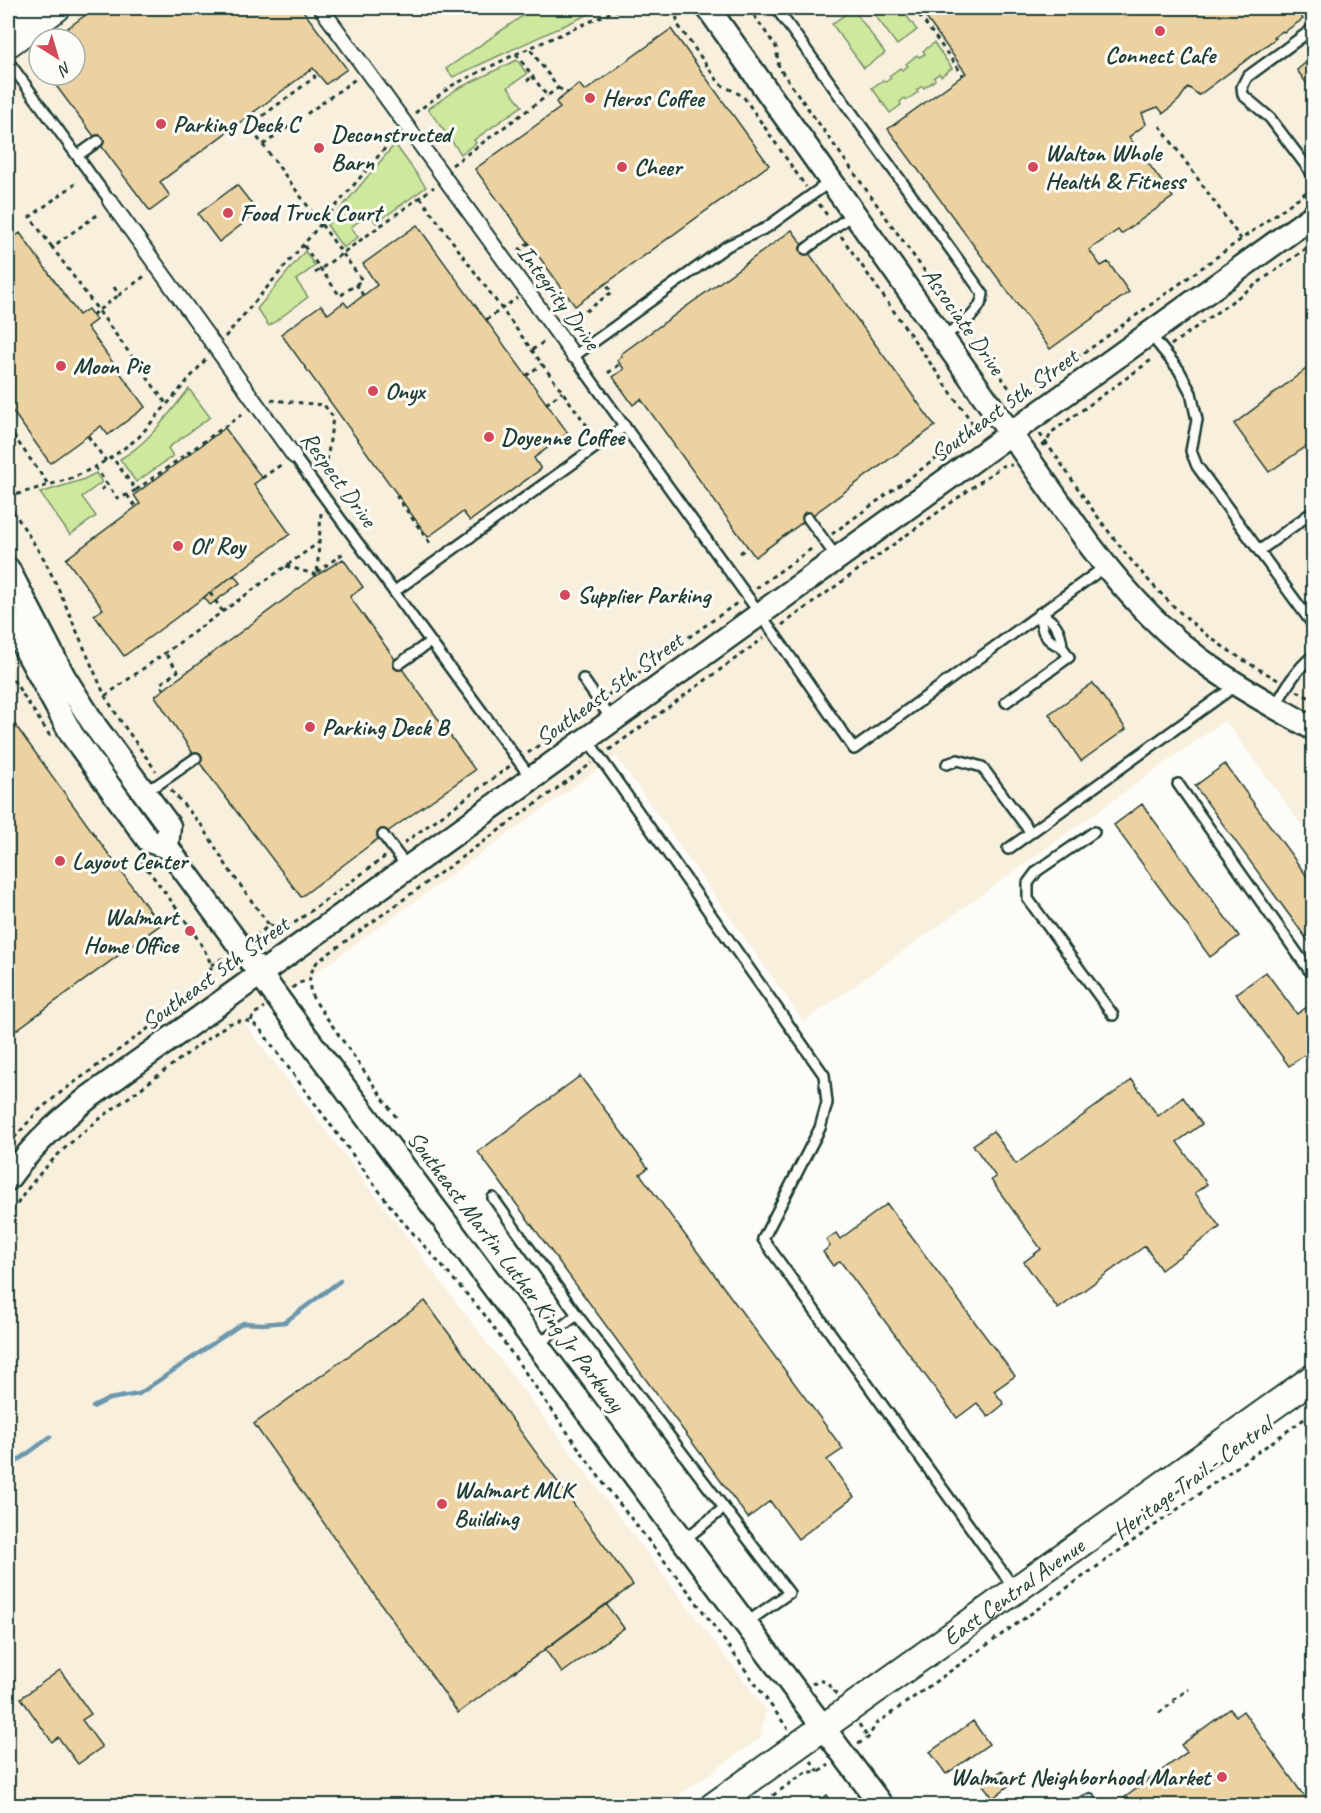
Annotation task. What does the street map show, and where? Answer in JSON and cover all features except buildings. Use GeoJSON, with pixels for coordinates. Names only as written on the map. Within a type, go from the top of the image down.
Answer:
{"type":"FeatureCollection","features":[{"type":"Feature","properties":{"kind":"main road"},"geometry":{"type":"LineString","coordinates":[[8,15],[18,8]]}},
{"type":"Feature","properties":{"kind":"main road"},"geometry":{"type":"LineString","coordinates":[[8,44],[57,8]]}},
{"type":"Feature","properties":{"kind":"main road","name":"East Central Avenue"},"geometry":{"type":"LineString","coordinates":[[713,1806],[1314,1377]]}},
{"type":"Feature","properties":{"kind":"street","name":"Integrity Drive"},"geometry":{"type":"LineString","coordinates":[[321,8],[574,356]]}},
{"type":"Feature","properties":{"kind":"street","name":"Associate Drive"},"geometry":{"type":"LineString","coordinates":[[708,8],[1010,433],[1106,566],[1135,602],[1159,626],[1214,670],[1314,729]]}},
{"type":"Feature","properties":{"kind":"street","name":"Respect Drive"},"geometry":{"type":"LineString","coordinates":[[111,202],[251,404],[294,456]]}},
{"type":"Feature","properties":{"kind":"street","name":"Southeast 5th Street"},"geometry":{"type":"LineString","coordinates":[[8,1179],[32,1149],[70,1112],[759,614],[831,549],[1010,433],[1314,215]]}},
{"type":"Feature","properties":{"kind":"street"},"geometry":{"type":"LineString","coordinates":[[8,569],[64,677],[95,726],[151,782],[170,826],[166,847]]}},
{"type":"Feature","properties":{"kind":"street","name":"Southeast Martin Luther King Jr Parkway"},"geometry":{"type":"LineString","coordinates":[[8,617],[72,735],[149,841],[166,847],[882,1806]]}},
{"type":"Feature","properties":{"kind":"lane"},"geometry":{"type":"LineString","coordinates":[[776,8],[983,294],[977,311],[942,337]]}},
{"type":"Feature","properties":{"kind":"lane"},"geometry":{"type":"LineString","coordinates":[[1314,28],[1246,77],[1242,87],[1243,95],[1270,118],[1314,176]]}},
{"type":"Feature","properties":{"kind":"lane","name":"Respect Drive"},"geometry":{"type":"LineString","coordinates":[[8,61],[111,202]]}},
{"type":"Feature","properties":{"kind":"lane"},"geometry":{"type":"LineString","coordinates":[[77,156],[98,141]]}},
{"type":"Feature","properties":{"kind":"lane"},"geometry":{"type":"LineString","coordinates":[[574,356],[728,246],[766,228],[831,181]]}},
{"type":"Feature","properties":{"kind":"lane"},"geometry":{"type":"LineString","coordinates":[[806,249],[854,213]]}},
{"type":"Feature","properties":{"kind":"lane"},"geometry":{"type":"LineString","coordinates":[[1149,334],[1179,370],[1191,393],[1197,420],[1191,451],[1197,466],[1314,626]]}},
{"type":"Feature","properties":{"kind":"lane","name":"Integrity Drive"},"geometry":{"type":"LineString","coordinates":[[574,356],[854,748],[1040,613]]}},
{"type":"Feature","properties":{"kind":"lane"},"geometry":{"type":"LineString","coordinates":[[394,591],[625,426]]}},
{"type":"Feature","properties":{"kind":"lane","name":"Respect Drive"},"geometry":{"type":"LineString","coordinates":[[294,456],[531,778]]}},
{"type":"Feature","properties":{"kind":"lane"},"geometry":{"type":"LineString","coordinates":[[1259,551],[1314,511]]}},
{"type":"Feature","properties":{"kind":"lane"},"geometry":{"type":"LineString","coordinates":[[808,518],[831,549]]}},
{"type":"Feature","properties":{"kind":"lane"},"geometry":{"type":"LineString","coordinates":[[1006,702],[1069,657],[1062,647],[1052,643],[1041,628],[1040,613],[1106,566]]}},
{"type":"Feature","properties":{"kind":"lane"},"geometry":{"type":"LineString","coordinates":[[399,664],[430,642]]}},
{"type":"Feature","properties":{"kind":"lane"},"geometry":{"type":"LineString","coordinates":[[1275,707],[1303,663],[1314,655]]}},
{"type":"Feature","properties":{"kind":"lane"},"geometry":{"type":"LineString","coordinates":[[583,679],[612,720]]}},
{"type":"Feature","properties":{"kind":"lane"},"geometry":{"type":"LineString","coordinates":[[1008,849],[1236,684]]}},
{"type":"Feature","properties":{"kind":"lane"},"geometry":{"type":"LineString","coordinates":[[586,738],[824,1075],[827,1103],[820,1128],[762,1239],[1016,1590]]}},
{"type":"Feature","properties":{"kind":"lane"},"geometry":{"type":"LineString","coordinates":[[151,782],[157,785],[196,758]]}},
{"type":"Feature","properties":{"kind":"lane"},"geometry":{"type":"LineString","coordinates":[[947,764],[958,760],[982,767],[1030,833]]}},
{"type":"Feature","properties":{"kind":"lane"},"geometry":{"type":"LineString","coordinates":[[1178,784],[1309,970],[1314,973]]}},
{"type":"Feature","properties":{"kind":"lane"},"geometry":{"type":"LineString","coordinates":[[1094,832],[1037,871],[1028,883],[1028,899],[1113,1015]]}},
{"type":"Feature","properties":{"kind":"lane"},"geometry":{"type":"LineString","coordinates":[[383,835],[407,867]]}},
{"type":"Feature","properties":{"kind":"lane"},"geometry":{"type":"LineString","coordinates":[[493,1197],[577,1315],[789,1593],[746,1623]]}},
{"type":"Feature","properties":{"kind":"lane"},"geometry":{"type":"LineString","coordinates":[[537,1345],[577,1315]]}},
{"type":"Feature","properties":{"kind":"lane"},"geometry":{"type":"LineString","coordinates":[[684,1540],[724,1508]]}},
{"type":"Feature","properties":{"kind":"lane"},"geometry":{"type":"LineString","coordinates":[[1077,1805],[1090,1799],[1095,1806]]}},
{"type":"Feature","properties":{"kind":"path"},"geometry":{"type":"LineString","coordinates":[[405,124],[421,108],[453,85],[516,54],[621,8]]}},
{"type":"Feature","properties":{"kind":"path"},"geometry":{"type":"LineString","coordinates":[[675,8],[678,25],[720,84],[743,96],[804,184]]}},
{"type":"Feature","properties":{"kind":"path"},"geometry":{"type":"LineString","coordinates":[[749,8],[776,47],[779,68],[1020,406]]}},
{"type":"Feature","properties":{"kind":"path"},"geometry":{"type":"LineString","coordinates":[[914,8],[963,75]]}},
{"type":"Feature","properties":{"kind":"path"},"geometry":{"type":"LineString","coordinates":[[530,49],[558,88],[568,93]]}},
{"type":"Feature","properties":{"kind":"path"},"geometry":{"type":"LineString","coordinates":[[516,54],[547,96]]}},
{"type":"Feature","properties":{"kind":"path"},"geometry":{"type":"LineString","coordinates":[[304,246],[340,296],[362,280],[249,126],[315,77],[310,70]]}},
{"type":"Feature","properties":{"kind":"path"},"geometry":{"type":"LineString","coordinates":[[263,145],[366,71]]}},
{"type":"Feature","properties":{"kind":"path"},"geometry":{"type":"LineString","coordinates":[[527,81],[532,76]]}},
{"type":"Feature","properties":{"kind":"path"},"geometry":{"type":"LineString","coordinates":[[315,273],[420,197],[443,176],[558,88]]}},
{"type":"Feature","properties":{"kind":"path"},"geometry":{"type":"LineString","coordinates":[[1160,126],[1241,239]]}},
{"type":"Feature","properties":{"kind":"path"},"geometry":{"type":"LineString","coordinates":[[75,184],[30,217],[168,406]]}},
{"type":"Feature","properties":{"kind":"path"},"geometry":{"type":"LineString","coordinates":[[1004,401],[1026,394],[1309,190]]}},
{"type":"Feature","properties":{"kind":"path"},"geometry":{"type":"LineString","coordinates":[[420,197],[591,431]]}},
{"type":"Feature","properties":{"kind":"path"},"geometry":{"type":"LineString","coordinates":[[820,206],[829,219]]}},
{"type":"Feature","properties":{"kind":"path"},"geometry":{"type":"LineString","coordinates":[[52,248],[97,215]]}},
{"type":"Feature","properties":{"kind":"path"},"geometry":{"type":"LineString","coordinates":[[841,235],[980,433]]}},
{"type":"Feature","properties":{"kind":"path"},"geometry":{"type":"LineString","coordinates":[[1176,342],[1314,243]]}},
{"type":"Feature","properties":{"kind":"path"},"geometry":{"type":"LineString","coordinates":[[92,315],[157,266]]}},
{"type":"Feature","properties":{"kind":"path"},"geometry":{"type":"LineString","coordinates":[[571,322],[612,292],[606,284]]}},
{"type":"Feature","properties":{"kind":"path"},"geometry":{"type":"LineString","coordinates":[[356,285],[363,295]]}},
{"type":"Feature","properties":{"kind":"path"},"geometry":{"type":"LineString","coordinates":[[114,287],[119,295]]}},
{"type":"Feature","properties":{"kind":"path"},"geometry":{"type":"LineString","coordinates":[[1038,448],[1046,443],[1052,432],[1149,362]]}},
{"type":"Feature","properties":{"kind":"path"},"geometry":{"type":"LineString","coordinates":[[526,376],[543,364]]}},
{"type":"Feature","properties":{"kind":"path"},"geometry":{"type":"LineString","coordinates":[[608,373],[620,364]]}},
{"type":"Feature","properties":{"kind":"path"},"geometry":{"type":"LineString","coordinates":[[546,404],[562,392]]}},
{"type":"Feature","properties":{"kind":"path"},"geometry":{"type":"LineString","coordinates":[[95,467],[117,498],[136,490],[251,404],[324,405],[333,417],[322,496],[317,572]]}},
{"type":"Feature","properties":{"kind":"path"},"geometry":{"type":"LineString","coordinates":[[756,588],[831,549],[970,434],[972,423],[978,419]]}},
{"type":"Feature","properties":{"kind":"path"},"geometry":{"type":"LineString","coordinates":[[8,428],[48,484]]}},
{"type":"Feature","properties":{"kind":"path"},"geometry":{"type":"LineString","coordinates":[[1039,433],[1096,516],[1132,563],[1158,591],[1230,652],[1272,677]]}},
{"type":"Feature","properties":{"kind":"path"},"geometry":{"type":"LineString","coordinates":[[88,436],[106,461]]}},
{"type":"Feature","properties":{"kind":"path"},"geometry":{"type":"LineString","coordinates":[[262,478],[294,456]]}},
{"type":"Feature","properties":{"kind":"path"},"geometry":{"type":"LineString","coordinates":[[112,457],[136,490]]}},
{"type":"Feature","properties":{"kind":"path"},"geometry":{"type":"LineString","coordinates":[[783,624],[1002,466],[1015,465]]}},
{"type":"Feature","properties":{"kind":"path"},"geometry":{"type":"LineString","coordinates":[[101,490],[107,485]]}},
{"type":"Feature","properties":{"kind":"path"},"geometry":{"type":"LineString","coordinates":[[127,495],[136,507]]}},
{"type":"Feature","properties":{"kind":"path"},"geometry":{"type":"LineString","coordinates":[[399,496],[397,497],[432,546]]}},
{"type":"Feature","properties":{"kind":"path"},"geometry":{"type":"LineString","coordinates":[[8,503],[44,559],[105,696],[122,723],[151,782]]}},
{"type":"Feature","properties":{"kind":"path"},"geometry":{"type":"LineString","coordinates":[[105,696],[318,542]]}},
{"type":"Feature","properties":{"kind":"path"},"geometry":{"type":"LineString","coordinates":[[740,553],[748,547]]}},
{"type":"Feature","properties":{"kind":"path"},"geometry":{"type":"LineString","coordinates":[[286,566],[317,575],[317,572],[345,552]]}},
{"type":"Feature","properties":{"kind":"path"},"geometry":{"type":"LineString","coordinates":[[210,593],[223,612]]}},
{"type":"Feature","properties":{"kind":"path"},"geometry":{"type":"LineString","coordinates":[[608,696],[737,603]]}},
{"type":"Feature","properties":{"kind":"path"},"geometry":{"type":"LineString","coordinates":[[396,1117],[313,998],[309,989],[309,980],[317,962],[763,639]]}},
{"type":"Feature","properties":{"kind":"path"},"geometry":{"type":"LineString","coordinates":[[164,690],[160,684],[178,671],[165,653]]}},
{"type":"Feature","properties":{"kind":"path"},"geometry":{"type":"LineString","coordinates":[[1304,694],[1314,700]]}},
{"type":"Feature","properties":{"kind":"path"},"geometry":{"type":"LineString","coordinates":[[527,753],[590,708]]}},
{"type":"Feature","properties":{"kind":"path"},"geometry":{"type":"LineString","coordinates":[[406,842],[508,767]]}},
{"type":"Feature","properties":{"kind":"path"},"geometry":{"type":"LineString","coordinates":[[168,786],[203,827],[228,868],[270,926],[280,929],[293,924],[383,858]]}},
{"type":"Feature","properties":{"kind":"path"},"geometry":{"type":"LineString","coordinates":[[259,933],[270,926]]}},
{"type":"Feature","properties":{"kind":"path"},"geometry":{"type":"LineString","coordinates":[[280,929],[283,935]]}},
{"type":"Feature","properties":{"kind":"path"},"geometry":{"type":"LineString","coordinates":[[8,1145],[38,1111],[52,1099],[202,989],[210,976],[212,965],[217,962]]}},
{"type":"Feature","properties":{"kind":"path"},"geometry":{"type":"LineString","coordinates":[[210,976],[214,982]]}},
{"type":"Feature","properties":{"kind":"path"},"geometry":{"type":"LineString","coordinates":[[299,983],[309,980]]}},
{"type":"Feature","properties":{"kind":"path"},"geometry":{"type":"LineString","coordinates":[[236,1012],[240,1020]]}},
{"type":"Feature","properties":{"kind":"path"},"geometry":{"type":"LineString","coordinates":[[251,1021],[254,1014]]}},
{"type":"Feature","properties":{"kind":"path"},"geometry":{"type":"LineString","coordinates":[[8,1220],[12,1211],[47,1165],[85,1128],[228,1024],[240,1020],[251,1021],[261,1029],[397,1215],[484,1314],[604,1484],[687,1589],[780,1719]]}},
{"type":"Feature","properties":{"kind":"path","name":"Heritage Trail - Central"},"geometry":{"type":"LineString","coordinates":[[861,1742],[868,1737],[876,1724],[1314,1412]]}},
{"type":"Feature","properties":{"kind":"path"},"geometry":{"type":"LineString","coordinates":[[814,1683],[819,1680],[826,1682],[832,1688]]}},
{"type":"Feature","properties":{"kind":"path"},"geometry":{"type":"LineString","coordinates":[[1159,1713],[1189,1689]]}},
{"type":"Feature","properties":{"kind":"path"},"geometry":{"type":"LineString","coordinates":[[774,1709],[781,1704]]}},
{"type":"Feature","properties":{"kind":"path"},"geometry":{"type":"LineString","coordinates":[[863,1730],[868,1737]]}},
{"type":"Feature","properties":{"kind":"path"},"geometry":{"type":"LineString","coordinates":[[814,1765],[819,1772]]}},
{"type":"Feature","properties":{"kind":"path"},"geometry":{"type":"LineString","coordinates":[[758,1806],[806,1772],[819,1772],[828,1766]]}},
{"type":"Feature","properties":{"kind":"shaded area","name":"Walmart Home Office"},"geometry":{"type":"Polygon","coordinates":[[[8,8],[1313,8],[1313,841],[1225,720],[804,1022],[616,756],[245,1024],[766,1710],[760,1738],[665,1805],[8,1806],[8,8]]]}},
{"type":"Feature","properties":{"kind":"green space"},"geometry":{"type":"Polygon","coordinates":[[[534,8],[602,8],[453,77],[446,69],[534,8]]]}},
{"type":"Feature","properties":{"kind":"green space"},"geometry":{"type":"Polygon","coordinates":[[[870,8],[901,8],[917,30],[897,45],[870,8]]]}},
{"type":"Feature","properties":{"kind":"green space"},"geometry":{"type":"Polygon","coordinates":[[[853,9],[885,53],[864,68],[832,24],[853,9]]]}},
{"type":"Feature","properties":{"kind":"green space"},"geometry":{"type":"Polygon","coordinates":[[[934,43],[952,68],[941,76],[939,74],[934,77],[935,80],[924,88],[922,86],[907,100],[905,98],[900,102],[901,105],[890,113],[872,88],[883,80],[885,82],[891,78],[889,76],[900,68],[902,70],[908,66],[906,64],[917,55],[919,57],[925,54],[923,51],[934,43]]]}},
{"type":"Feature","properties":{"kind":"green space"},"geometry":{"type":"Polygon","coordinates":[[[517,60],[527,74],[508,87],[522,106],[474,140],[476,143],[461,154],[428,109],[457,89],[517,60]]]}},
{"type":"Feature","properties":{"kind":"green space"},"geometry":{"type":"Polygon","coordinates":[[[395,144],[426,187],[376,223],[370,214],[351,227],[358,237],[343,248],[327,225],[395,144]]]}},
{"type":"Feature","properties":{"kind":"green space"},"geometry":{"type":"Polygon","coordinates":[[[305,251],[315,266],[296,280],[308,297],[269,326],[257,309],[305,251]]]}},
{"type":"Feature","properties":{"kind":"green space"},"geometry":{"type":"Polygon","coordinates":[[[189,389],[210,417],[168,448],[173,456],[136,482],[120,459],[149,437],[189,389]]]}},
{"type":"Feature","properties":{"kind":"green space"},"geometry":{"type":"Polygon","coordinates":[[[96,473],[102,482],[82,497],[96,516],[70,535],[40,493],[82,480],[96,473]]]}},
{"type":"Feature","properties":{"kind":"waterway"},"geometry":{"type":"LineString","coordinates":[[93,1407],[109,1399],[139,1394],[243,1323],[285,1322],[340,1281]]}},
{"type":"Feature","properties":{"kind":"waterway"},"geometry":{"type":"LineString","coordinates":[[8,1468],[50,1437]]}},
{"type":"Feature","properties":{"kind":"place","name":"Connect Cafe"},"geometry":{"type":"Point","coordinates":[1160,31]}},
{"type":"Feature","properties":{"kind":"place","name":"Heros Coffee"},"geometry":{"type":"Point","coordinates":[590,98]}},
{"type":"Feature","properties":{"kind":"place","name":"Parking Deck C"},"geometry":{"type":"Point","coordinates":[161,124]}},
{"type":"Feature","properties":{"kind":"place","name":"Deconstructed Barn"},"geometry":{"type":"Point","coordinates":[319,148]}},
{"type":"Feature","properties":{"kind":"place","name":"Cheer"},"geometry":{"type":"Point","coordinates":[622,167]}},
{"type":"Feature","properties":{"kind":"place","name":"Walton Whole Health & Fitness"},"geometry":{"type":"Point","coordinates":[1033,167]}},
{"type":"Feature","properties":{"kind":"place","name":"Food Truck Court"},"geometry":{"type":"Point","coordinates":[228,213]}},
{"type":"Feature","properties":{"kind":"place","name":"Moon Pie"},"geometry":{"type":"Point","coordinates":[61,366]}},
{"type":"Feature","properties":{"kind":"place","name":"Onyx"},"geometry":{"type":"Point","coordinates":[373,391]}},
{"type":"Feature","properties":{"kind":"place","name":"Doyenne Coffee"},"geometry":{"type":"Point","coordinates":[489,437]}},
{"type":"Feature","properties":{"kind":"place","name":"Ol' Roy"},"geometry":{"type":"Point","coordinates":[178,546]}},
{"type":"Feature","properties":{"kind":"place","name":"Supplier Parking"},"geometry":{"type":"Point","coordinates":[565,595]}},
{"type":"Feature","properties":{"kind":"place","name":"Parking Deck B"},"geometry":{"type":"Point","coordinates":[310,727]}},
{"type":"Feature","properties":{"kind":"place","name":"Layout Center"},"geometry":{"type":"Point","coordinates":[60,861]}},
{"type":"Feature","properties":{"kind":"place","name":"Walmart Home Office"},"geometry":{"type":"Point","coordinates":[190,931]}},
{"type":"Feature","properties":{"kind":"place","name":"Walmart MLK Building"},"geometry":{"type":"Point","coordinates":[442,1504]}},
{"type":"Feature","properties":{"kind":"place","name":"Walmart Neighborhood Market"},"geometry":{"type":"Point","coordinates":[1222,1777]}}]}
